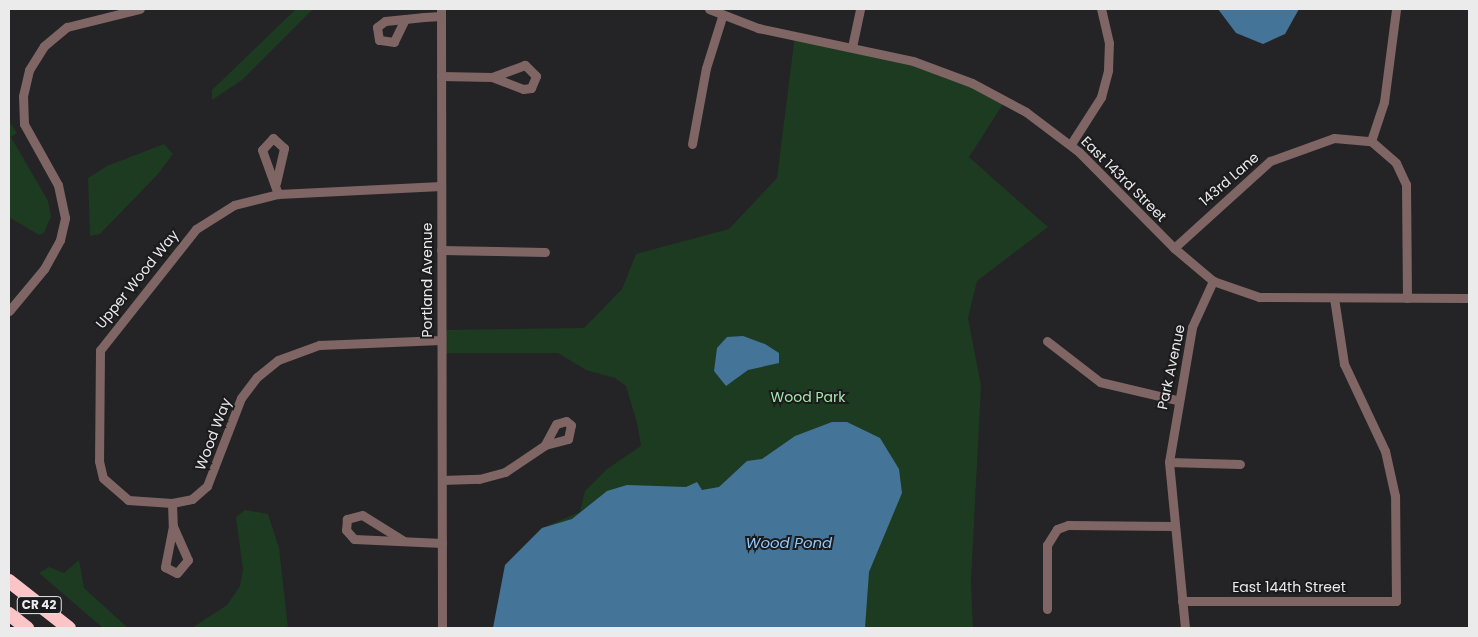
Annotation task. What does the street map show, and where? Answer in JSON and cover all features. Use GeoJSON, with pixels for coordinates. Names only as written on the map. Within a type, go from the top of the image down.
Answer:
{"type":"FeatureCollection","features":[{"type":"Feature","properties":{"kind":"highway","name":"CR 42"},"geometry":{"type":"LineString","coordinates":[[9,581],[69,628]]}},
{"type":"Feature","properties":{"kind":"highway","name":"CR 42"},"geometry":{"type":"LineString","coordinates":[[9,614],[27,628]]}},
{"type":"Feature","properties":{"kind":"street"},"geometry":{"type":"LineString","coordinates":[[9,311],[44,269],[60,240],[65,218],[58,185],[24,124],[22,96],[29,70],[44,46],[67,27],[140,9]]}},
{"type":"Feature","properties":{"kind":"street","name":"East 143rd Street"},"geometry":{"type":"LineString","coordinates":[[709,9],[722,17],[913,61],[972,83],[1026,112],[1070,144],[1174,248],[1213,281],[1259,297],[1469,298]]}},
{"type":"Feature","properties":{"kind":"street"},"geometry":{"type":"LineString","coordinates":[[852,47],[860,9]]}},
{"type":"Feature","properties":{"kind":"street"},"geometry":{"type":"LineString","coordinates":[[1070,144],[1101,97],[1108,70],[1109,43],[1101,9]]}},
{"type":"Feature","properties":{"kind":"street"},"geometry":{"type":"LineString","coordinates":[[1396,9],[1384,102],[1370,141],[1396,162],[1406,184],[1407,298]]}},
{"type":"Feature","properties":{"kind":"street","name":"Portland Avenue"},"geometry":{"type":"LineString","coordinates":[[405,19],[441,13],[442,628]]}},
{"type":"Feature","properties":{"kind":"street"},"geometry":{"type":"LineString","coordinates":[[692,144],[706,68],[722,17]]}},
{"type":"Feature","properties":{"kind":"street"},"geometry":{"type":"LineString","coordinates":[[441,76],[492,77]]}},
{"type":"Feature","properties":{"kind":"street","name":"143rd Lane"},"geometry":{"type":"LineString","coordinates":[[1174,248],[1270,161],[1334,138],[1370,141]]}},
{"type":"Feature","properties":{"kind":"street"},"geometry":{"type":"LineString","coordinates":[[276,184],[278,194]]}},
{"type":"Feature","properties":{"kind":"street","name":"Upper Wood Way"},"geometry":{"type":"LineString","coordinates":[[172,503],[128,500],[103,478],[99,460],[100,350],[196,229],[234,205],[278,194],[441,186]]}},
{"type":"Feature","properties":{"kind":"street"},"geometry":{"type":"LineString","coordinates":[[440,250],[545,252]]}},
{"type":"Feature","properties":{"kind":"street","name":"Park Avenue"},"geometry":{"type":"LineString","coordinates":[[1182,601],[1173,526],[1169,462],[1177,400],[1192,327],[1213,281]]}},
{"type":"Feature","properties":{"kind":"street","name":"East 144th Street"},"geometry":{"type":"LineString","coordinates":[[1182,601],[1396,601],[1395,496],[1385,451],[1344,364],[1334,298]]}},
{"type":"Feature","properties":{"kind":"street","name":"Wood Way"},"geometry":{"type":"LineString","coordinates":[[172,503],[192,499],[207,486],[241,398],[257,376],[278,360],[319,346],[441,340]]}},
{"type":"Feature","properties":{"kind":"street"},"geometry":{"type":"LineString","coordinates":[[1047,341],[1100,382],[1177,400]]}},
{"type":"Feature","properties":{"kind":"street"},"geometry":{"type":"LineString","coordinates":[[442,480],[479,479],[505,472],[545,445]]}},
{"type":"Feature","properties":{"kind":"street"},"geometry":{"type":"LineString","coordinates":[[1169,462],[1240,464]]}},
{"type":"Feature","properties":{"kind":"street"},"geometry":{"type":"LineString","coordinates":[[172,503],[173,526],[165,567],[177,573],[188,560],[173,526]]}},
{"type":"Feature","properties":{"kind":"street"},"geometry":{"type":"LineString","coordinates":[[404,541],[362,515],[347,519],[346,530],[354,539],[442,543]]}},
{"type":"Feature","properties":{"kind":"street"},"geometry":{"type":"LineString","coordinates":[[1047,609],[1047,545],[1057,529],[1068,525],[1173,526]]}},
{"type":"Feature","properties":{"kind":"street"},"geometry":{"type":"LineString","coordinates":[[1182,601],[1185,628]]}},
{"type":"Feature","properties":{"kind":"green space"},"geometry":{"type":"Polygon","coordinates":[[[296,9],[313,9],[242,80],[212,100],[212,90],[296,9]]]}},
{"type":"Feature","properties":{"kind":"green space","name":"Wood Park"},"geometry":{"type":"Polygon","coordinates":[[[795,35],[913,61],[1005,101],[969,157],[1048,227],[977,281],[968,318],[981,386],[971,581],[973,628],[493,628],[505,565],[542,528],[580,512],[585,491],[607,469],[641,446],[637,423],[626,386],[615,378],[586,370],[558,353],[441,353],[441,330],[584,328],[622,289],[636,254],[729,229],[777,178],[795,35]]]}},
{"type":"Feature","properties":{"kind":"green space"},"geometry":{"type":"Polygon","coordinates":[[[9,121],[17,133],[11,137],[48,201],[51,216],[44,233],[39,235],[9,217],[9,121]]]}},
{"type":"Feature","properties":{"kind":"green space"},"geometry":{"type":"Polygon","coordinates":[[[164,144],[173,154],[158,174],[100,234],[90,236],[88,178],[107,166],[164,144]]]}},
{"type":"Feature","properties":{"kind":"green space"},"geometry":{"type":"Polygon","coordinates":[[[245,510],[268,514],[279,548],[288,628],[192,628],[227,605],[240,586],[243,570],[236,517],[245,510]]]}},
{"type":"Feature","properties":{"kind":"green space"},"geometry":{"type":"Polygon","coordinates":[[[79,560],[84,588],[128,628],[103,628],[39,573],[49,567],[64,573],[79,560]]]}},
{"type":"Feature","properties":{"kind":"water"},"geometry":{"type":"Polygon","coordinates":[[[1218,9],[1299,9],[1285,34],[1263,44],[1236,33],[1218,9]]]}},
{"type":"Feature","properties":{"kind":"water"},"geometry":{"type":"Polygon","coordinates":[[[743,336],[765,344],[779,353],[779,363],[748,370],[726,386],[714,371],[717,348],[727,337],[743,336]]]}},
{"type":"Feature","properties":{"kind":"water","name":"Wood Pond"},"geometry":{"type":"Polygon","coordinates":[[[832,422],[847,422],[880,438],[899,469],[902,493],[869,572],[865,628],[493,628],[505,565],[542,528],[572,519],[607,491],[627,485],[686,487],[697,482],[702,490],[719,487],[747,461],[762,459],[795,436],[832,422]]]}}]}
